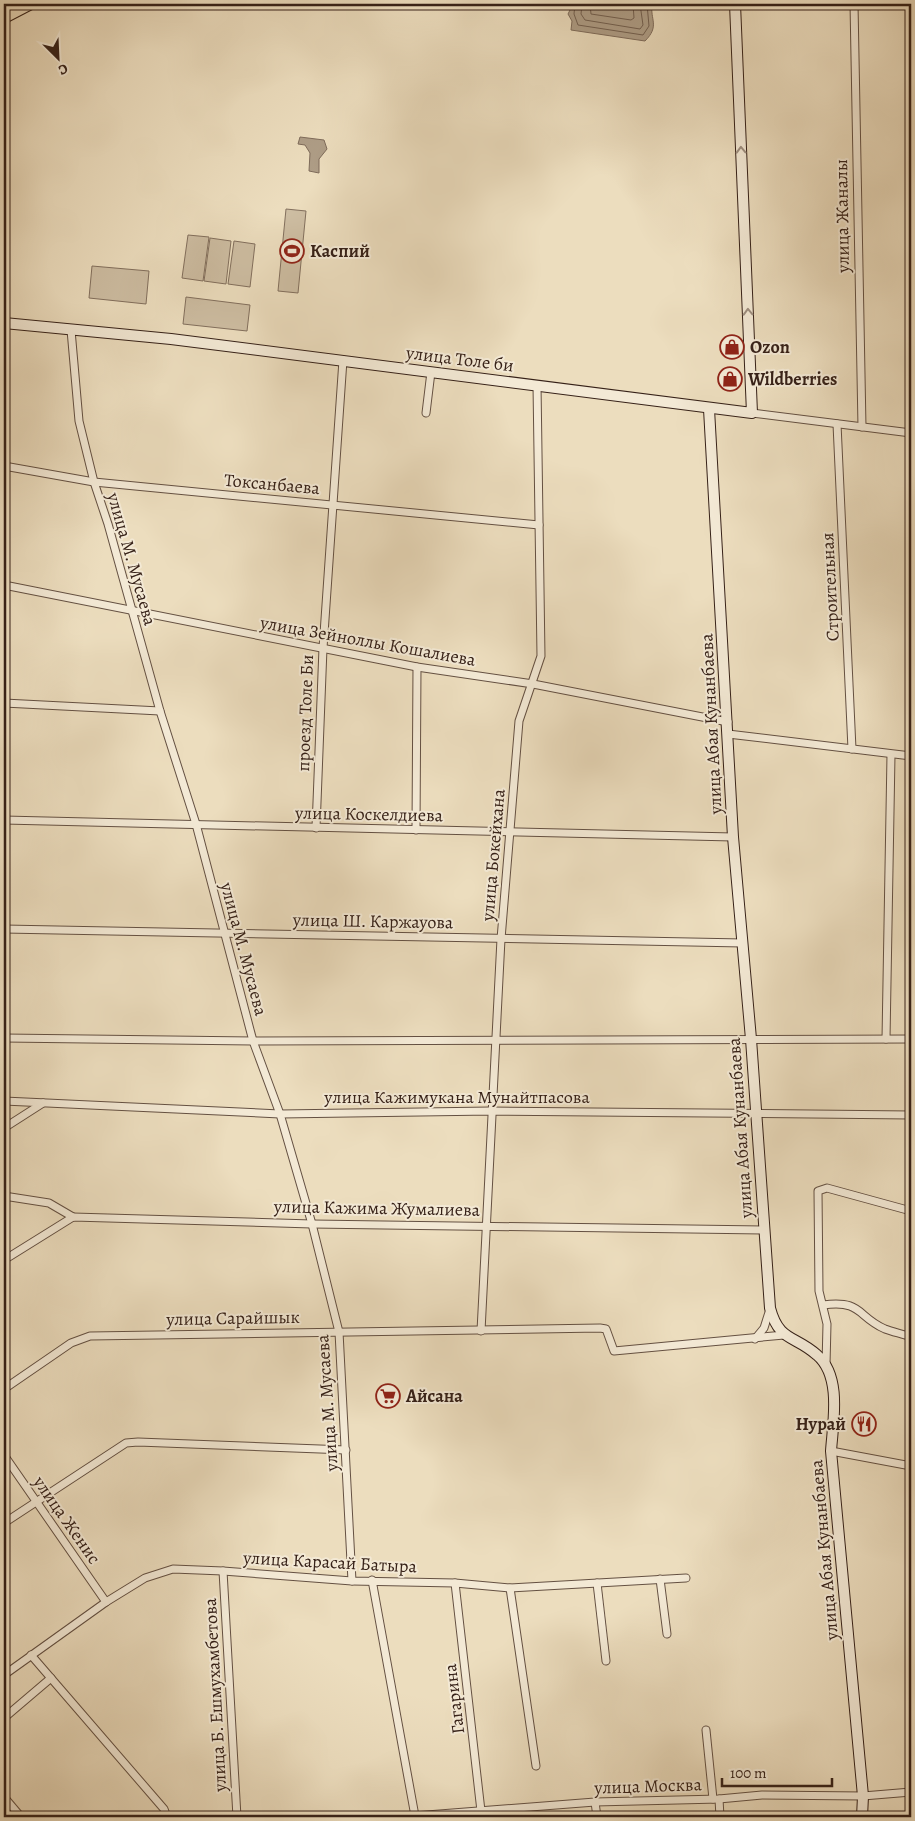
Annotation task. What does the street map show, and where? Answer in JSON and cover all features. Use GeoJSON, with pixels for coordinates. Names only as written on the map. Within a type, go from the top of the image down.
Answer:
{"type":"FeatureCollection","features":[{"type":"Feature","properties":{"kind":"highway"},"geometry":{"type":"LineString","coordinates":[[4,17],[29,4]]}},
{"type":"Feature","properties":{"kind":"street"},"geometry":{"type":"LineString","coordinates":[[735,4],[752,413]]}},
{"type":"Feature","properties":{"kind":"street","name":"улица Жаналы"},"geometry":{"type":"LineString","coordinates":[[854,4],[862,427]]}},
{"type":"Feature","properties":{"kind":"street","name":"улица Толе би"},"geometry":{"type":"LineString","coordinates":[[4,323],[171,338],[709,409],[911,433]]}},
{"type":"Feature","properties":{"kind":"street","name":"улица М. Мусаева"},"geometry":{"type":"LineString","coordinates":[[71,330],[79,421],[94,482],[108,524],[160,711],[196,824],[253,1041],[280,1114],[312,1224],[339,1332],[352,1580]]}},
{"type":"Feature","properties":{"kind":"street","name":"проезд Толе Би"},"geometry":{"type":"LineString","coordinates":[[316,828],[323,648],[342,360]]}},
{"type":"Feature","properties":{"kind":"street"},"geometry":{"type":"LineString","coordinates":[[426,413],[431,372]]}},
{"type":"Feature","properties":{"kind":"street","name":"улица Бокейхана"},"geometry":{"type":"LineString","coordinates":[[481,1331],[501,939],[520,721],[541,656],[537,385]]}},
{"type":"Feature","properties":{"kind":"street","name":"улица Абая Кунанбаева"},"geometry":{"type":"LineString","coordinates":[[709,409],[733,837],[751,1039],[770,1308],[773,1321],[784,1335],[817,1354],[826,1366],[834,1403],[831,1451],[864,1796],[862,1817]]}},
{"type":"Feature","properties":{"kind":"street","name":"Строительная"},"geometry":{"type":"LineString","coordinates":[[837,424],[852,749]]}},
{"type":"Feature","properties":{"kind":"street","name":"Токсанбаева"},"geometry":{"type":"LineString","coordinates":[[4,466],[94,482],[539,525]]}},
{"type":"Feature","properties":{"kind":"street","name":"улица Зейноллы Кошалиева"},"geometry":{"type":"LineString","coordinates":[[4,586],[417,668],[533,684],[728,722]]}},
{"type":"Feature","properties":{"kind":"street"},"geometry":{"type":"LineString","coordinates":[[416,830],[417,668]]}},
{"type":"Feature","properties":{"kind":"street"},"geometry":{"type":"LineString","coordinates":[[4,703],[160,711]]}},
{"type":"Feature","properties":{"kind":"street"},"geometry":{"type":"LineString","coordinates":[[728,734],[911,756]]}},
{"type":"Feature","properties":{"kind":"street"},"geometry":{"type":"LineString","coordinates":[[886,1039],[891,755]]}},
{"type":"Feature","properties":{"kind":"street","name":"улица Коскелдиева"},"geometry":{"type":"LineString","coordinates":[[4,820],[733,837]]}},
{"type":"Feature","properties":{"kind":"street","name":"улица Ш. Каржауова"},"geometry":{"type":"LineString","coordinates":[[4,929],[742,943]]}},
{"type":"Feature","properties":{"kind":"street"},"geometry":{"type":"LineString","coordinates":[[4,1038],[253,1041],[911,1039]]}},
{"type":"Feature","properties":{"kind":"street","name":"улица Кажимукана Мунайтпасова"},"geometry":{"type":"LineString","coordinates":[[4,1101],[280,1114],[491,1111],[756,1112],[911,1115]]}},
{"type":"Feature","properties":{"kind":"street"},"geometry":{"type":"LineString","coordinates":[[4,1128],[43,1103]]}},
{"type":"Feature","properties":{"kind":"street"},"geometry":{"type":"LineString","coordinates":[[826,1366],[826,1324],[819,1291],[818,1191],[826,1188],[911,1211]]}},
{"type":"Feature","properties":{"kind":"street"},"geometry":{"type":"LineString","coordinates":[[4,1196],[49,1203],[73,1217],[4,1260]]}},
{"type":"Feature","properties":{"kind":"street","name":"улица Кажима Жумалиева"},"geometry":{"type":"LineString","coordinates":[[73,1217],[312,1224],[486,1224],[763,1230]]}},
{"type":"Feature","properties":{"kind":"street"},"geometry":{"type":"LineString","coordinates":[[822,1305],[839,1303],[856,1307],[884,1328],[911,1337]]}},
{"type":"Feature","properties":{"kind":"street"},"geometry":{"type":"LineString","coordinates":[[755,1339],[764,1328],[770,1308]]}},
{"type":"Feature","properties":{"kind":"street","name":"улица Сарайшык"},"geometry":{"type":"LineString","coordinates":[[4,1389],[71,1342],[90,1336],[600,1328],[606,1330],[609,1334],[614,1350],[755,1339]]}},
{"type":"Feature","properties":{"kind":"street"},"geometry":{"type":"LineString","coordinates":[[755,1339],[784,1335]]}},
{"type":"Feature","properties":{"kind":"street"},"geometry":{"type":"LineString","coordinates":[[4,1523],[126,1443],[346,1450]]}},
{"type":"Feature","properties":{"kind":"street"},"geometry":{"type":"LineString","coordinates":[[831,1451],[911,1466]]}},
{"type":"Feature","properties":{"kind":"street","name":"улица Женис"},"geometry":{"type":"LineString","coordinates":[[4,1455],[106,1602]]}},
{"type":"Feature","properties":{"kind":"street","name":"улица Карасай Батыра"},"geometry":{"type":"LineString","coordinates":[[4,1675],[106,1602],[145,1578],[173,1569],[352,1580],[455,1583],[510,1588],[686,1578]]}},
{"type":"Feature","properties":{"kind":"street","name":"улица Б. Ешмухамбетова"},"geometry":{"type":"LineString","coordinates":[[223,1571],[238,1817]]}},
{"type":"Feature","properties":{"kind":"street"},"geometry":{"type":"LineString","coordinates":[[660,1579],[667,1634]]}},
{"type":"Feature","properties":{"kind":"street"},"geometry":{"type":"LineString","coordinates":[[372,1580],[415,1816]]}},
{"type":"Feature","properties":{"kind":"street","name":"Гагарина"},"geometry":{"type":"LineString","coordinates":[[455,1583],[482,1811]]}},
{"type":"Feature","properties":{"kind":"street"},"geometry":{"type":"LineString","coordinates":[[597,1583],[606,1661]]}},
{"type":"Feature","properties":{"kind":"street"},"geometry":{"type":"LineString","coordinates":[[510,1588],[536,1766]]}},
{"type":"Feature","properties":{"kind":"street"},"geometry":{"type":"LineString","coordinates":[[31,1655],[164,1809],[167,1817]]}},
{"type":"Feature","properties":{"kind":"street"},"geometry":{"type":"LineString","coordinates":[[4,1718],[51,1678]]}},
{"type":"Feature","properties":{"kind":"street"},"geometry":{"type":"LineString","coordinates":[[706,1730],[720,1817]]}},
{"type":"Feature","properties":{"kind":"street","name":"улица Москва"},"geometry":{"type":"LineString","coordinates":[[401,1817],[454,1815],[595,1802],[762,1796],[864,1796],[911,1792]]}},
{"type":"Feature","properties":{"kind":"street"},"geometry":{"type":"LineString","coordinates":[[4,1797],[21,1817]]}},
{"type":"Feature","properties":{"kind":"street"},"geometry":{"type":"LineString","coordinates":[[595,1802],[596,1817]]}},
{"type":"Feature","properties":{"kind":"shaded area","name":"Каспий"},"geometry":{"type":"Polygon","coordinates":[[[286,209],[306,211],[298,293],[278,291],[286,209]]]}},
{"type":"Feature","properties":{"kind":"shaded area"},"geometry":{"type":"Polygon","coordinates":[[[188,235],[209,237],[203,281],[182,278],[188,235]]]}},
{"type":"Feature","properties":{"kind":"shaded area"},"geometry":{"type":"Polygon","coordinates":[[[210,238],[231,241],[226,284],[204,281],[210,238]]]}},
{"type":"Feature","properties":{"kind":"shaded area"},"geometry":{"type":"Polygon","coordinates":[[[234,241],[255,244],[250,287],[228,284],[234,241]]]}},
{"type":"Feature","properties":{"kind":"shaded area"},"geometry":{"type":"Polygon","coordinates":[[[92,266],[149,271],[146,304],[89,298],[92,266]]]}},
{"type":"Feature","properties":{"kind":"shaded area"},"geometry":{"type":"Polygon","coordinates":[[[186,297],[250,305],[247,331],[183,324],[186,297]]]}},
{"type":"Feature","properties":{"kind":"water"},"geometry":{"type":"Polygon","coordinates":[[[570,4],[652,4],[652,31],[645,41],[571,30],[572,21],[568,14],[571,8],[570,4]]]}},
{"type":"Feature","properties":{"kind":"water"},"geometry":{"type":"Polygon","coordinates":[[[300,137],[324,140],[327,149],[319,159],[319,173],[309,171],[310,153],[305,145],[298,144],[300,137]]]}},
{"type":"Feature","properties":{"kind":"place","name":"Каспий"},"geometry":{"type":"Point","coordinates":[292,251]}},
{"type":"Feature","properties":{"kind":"place","name":"Ozon"},"geometry":{"type":"Point","coordinates":[732,347]}},
{"type":"Feature","properties":{"kind":"place","name":"Wildberries"},"geometry":{"type":"Point","coordinates":[730,379]}},
{"type":"Feature","properties":{"kind":"place","name":"Айсана"},"geometry":{"type":"Point","coordinates":[388,1396]}},
{"type":"Feature","properties":{"kind":"place","name":"Нурай"},"geometry":{"type":"Point","coordinates":[864,1424]}}]}
